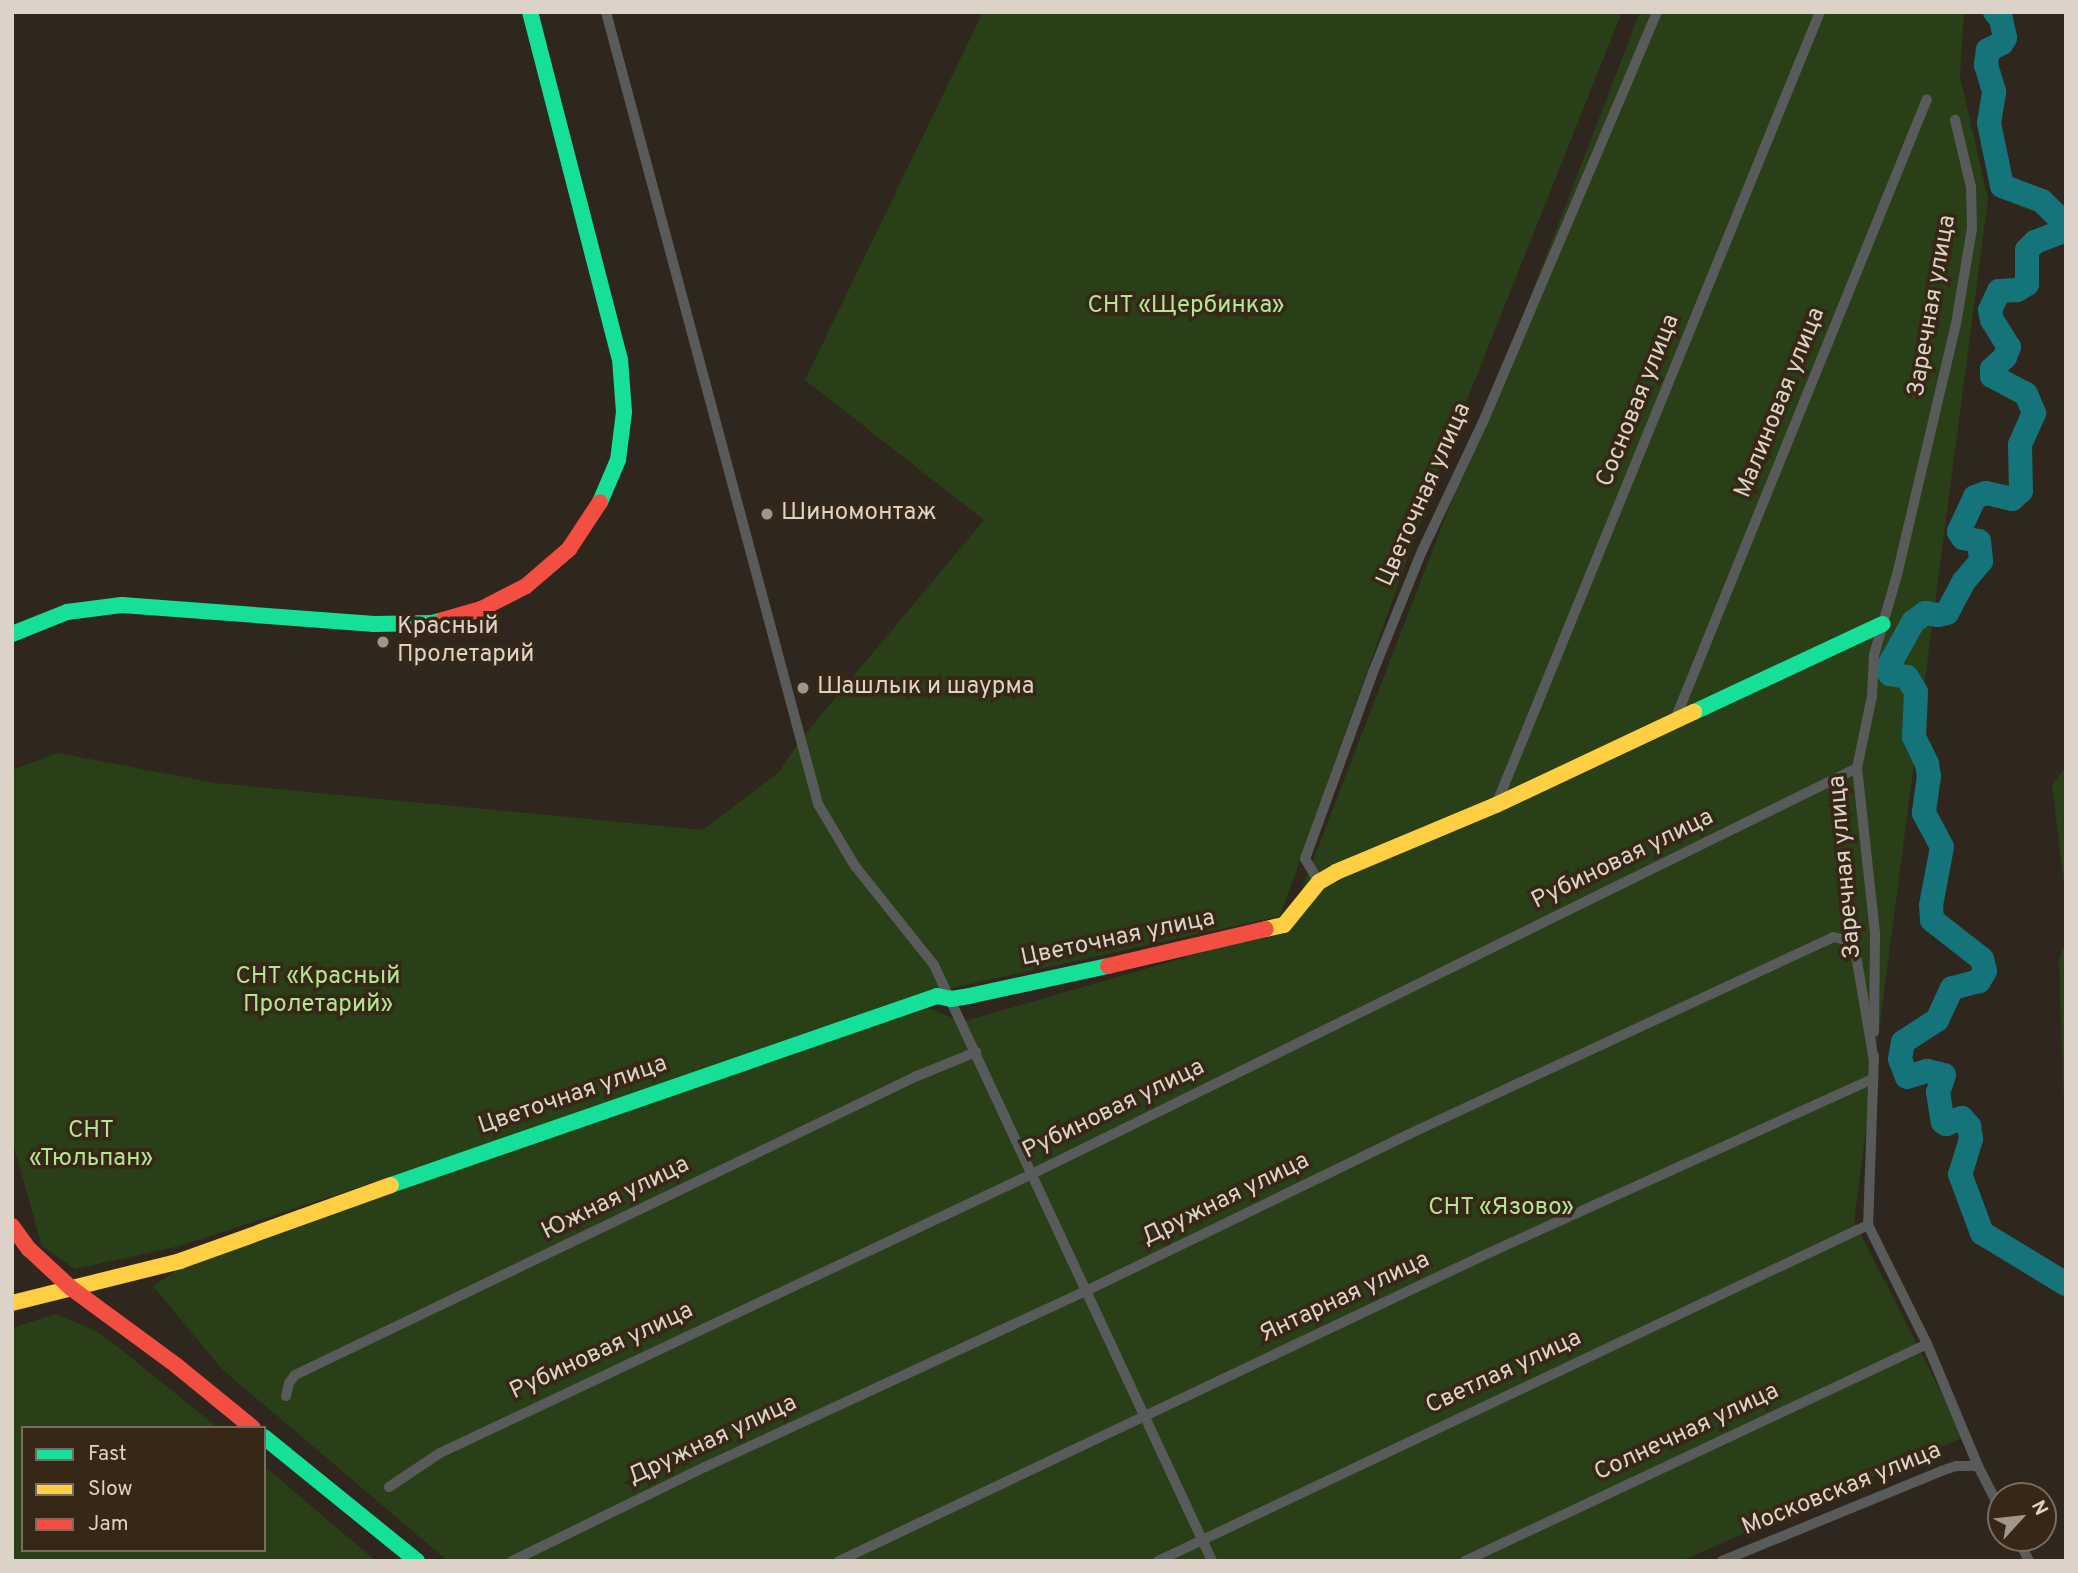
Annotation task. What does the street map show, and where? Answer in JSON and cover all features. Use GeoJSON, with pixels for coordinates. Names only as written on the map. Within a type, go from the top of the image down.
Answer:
{"type":"FeatureCollection","features":[{"type":"Feature","properties":{"kind":"street"},"geometry":{"type":"LineString","coordinates":[[12,634],[67,612],[122,606],[374,624],[432,623],[481,608],[526,586],[569,549],[598,507],[618,460],[624,412],[621,372],[606,299],[530,12]]}},
{"type":"Feature","properties":{"kind":"street"},"geometry":{"type":"LineString","coordinates":[[606,12],[818,804],[855,866],[934,965],[1212,1561]]}},
{"type":"Feature","properties":{"kind":"street","name":"Цветочная улица"},"geometry":{"type":"LineString","coordinates":[[12,1303],[180,1261],[548,1128],[937,996],[951,999],[1152,957],[1284,925],[1319,882],[1305,859],[1373,672],[1422,551],[1483,422],[1657,12]]}},
{"type":"Feature","properties":{"kind":"street","name":"Сосновая улица"},"geometry":{"type":"LineString","coordinates":[[1496,805],[1820,12]]}},
{"type":"Feature","properties":{"kind":"street","name":"Малиновая улица"},"geometry":{"type":"LineString","coordinates":[[1674,722],[1927,99]]}},
{"type":"Feature","properties":{"kind":"street","name":"Заречная улица"},"geometry":{"type":"LineString","coordinates":[[1955,120],[1971,187],[1972,228],[1956,324],[1874,655],[1872,696],[1857,768],[1875,933],[1868,1225],[1927,1344],[1987,1484]]}},
{"type":"Feature","properties":{"kind":"street"},"geometry":{"type":"LineString","coordinates":[[1319,882],[1336,872],[1496,805],[1883,624]]}},
{"type":"Feature","properties":{"kind":"street","name":"Рубиновая улица"},"geometry":{"type":"LineString","coordinates":[[389,1487],[452,1447],[1032,1174],[1857,768]]}},
{"type":"Feature","properties":{"kind":"street","name":"Дружная улица"},"geometry":{"type":"LineString","coordinates":[[512,1561],[705,1467],[1086,1291],[1420,1129],[1833,937],[1846,940],[1856,955],[1874,1061]]}},
{"type":"Feature","properties":{"kind":"street","name":"Южная улица"},"geometry":{"type":"LineString","coordinates":[[286,1396],[289,1383],[295,1375],[917,1076],[976,1052]]}},
{"type":"Feature","properties":{"kind":"street","name":"Янтарная улица"},"geometry":{"type":"LineString","coordinates":[[839,1561],[1480,1257],[1872,1079]]}},
{"type":"Feature","properties":{"kind":"street","name":"Светлая улица"},"geometry":{"type":"LineString","coordinates":[[1158,1561],[1868,1225]]}},
{"type":"Feature","properties":{"kind":"street"},"geometry":{"type":"LineString","coordinates":[[12,1226],[29,1249],[71,1288],[177,1366],[251,1426]]}},
{"type":"Feature","properties":{"kind":"street","name":"Солнечная улица"},"geometry":{"type":"LineString","coordinates":[[1465,1561],[1927,1344]]}},
{"type":"Feature","properties":{"kind":"street"},"geometry":{"type":"LineString","coordinates":[[266,1439],[417,1561]]}},
{"type":"Feature","properties":{"kind":"street","name":"Московская улица"},"geometry":{"type":"LineString","coordinates":[[1722,1561],[1941,1471],[1956,1466],[1978,1466]]}},
{"type":"Feature","properties":{"kind":"green space","name":"СНТ «Щербинка»"},"geometry":{"type":"Polygon","coordinates":[[[983,12],[1622,12],[1437,475],[1280,916],[925,994],[545,1126],[180,1246],[75,1269],[42,1246],[12,1140],[12,770],[58,753],[215,783],[703,830],[779,772],[801,739],[984,520],[805,380],[983,12]]]}},
{"type":"Feature","properties":{"kind":"green space","name":"СНТ «Язово»"},"geometry":{"type":"Polygon","coordinates":[[[1640,12],[1964,12],[1960,76],[1988,199],[1854,1221],[1964,1437],[1681,1561],[448,1561],[222,1369],[153,1286],[179,1269],[695,1085],[929,1008],[962,1022],[1287,928],[1640,12]]]}},
{"type":"Feature","properties":{"kind":"green space"},"geometry":{"type":"Polygon","coordinates":[[[2066,749],[2066,901],[2052,785],[2064,769],[2066,749]]]}},
{"type":"Feature","properties":{"kind":"green space"},"geometry":{"type":"Polygon","coordinates":[[[2066,939],[2066,1164],[2059,962],[2066,939]]]}},
{"type":"Feature","properties":{"kind":"green space"},"geometry":{"type":"Polygon","coordinates":[[[56,1314],[96,1331],[216,1426],[21,1426],[21,1552],[266,1552],[266,1468],[376,1561],[12,1561],[12,1328],[56,1314]]]}},
{"type":"Feature","properties":{"kind":"waterway"},"geometry":{"type":"LineString","coordinates":[[1995,12],[2001,19],[2005,38],[2002,43],[1988,50],[1986,65],[1994,92],[1989,123],[2002,186],[2042,201],[2061,220],[2062,228],[2061,232],[2035,242],[2027,250],[2027,284],[2017,290],[1999,291],[1990,310],[1992,320],[2009,347],[2005,357],[1992,369],[1992,376],[2026,394],[2034,413],[2020,445],[2021,491],[2012,499],[1986,493],[1975,497],[1959,532],[1963,538],[1979,541],[1981,561],[1964,581],[1947,613],[1925,613],[1913,622],[1887,669],[1890,674],[1907,677],[1916,692],[1914,737],[1927,764],[1929,776],[1924,813],[1942,847],[1931,905],[1932,920],[1982,959],[1985,971],[1979,981],[1952,988],[1937,1020],[1903,1042],[1900,1059],[1907,1077],[1927,1071],[1944,1075],[1938,1092],[1943,1122],[1946,1124],[1962,1118],[1969,1126],[1971,1139],[1960,1174],[1982,1233],[2066,1284]]}},
{"type":"Feature","properties":{"kind":"traffic: fast"},"geometry":{"type":"LineString","coordinates":[[530,12],[620,359],[624,412],[618,460],[600,502]]}},
{"type":"Feature","properties":{"kind":"traffic: fast"},"geometry":{"type":"LineString","coordinates":[[12,634],[67,612],[122,605],[374,624],[432,623],[443,620]]}},
{"type":"Feature","properties":{"kind":"traffic: fast"},"geometry":{"type":"LineString","coordinates":[[1694,712],[1883,624]]}},
{"type":"Feature","properties":{"kind":"traffic: fast"},"geometry":{"type":"LineString","coordinates":[[391,1185],[937,996],[951,999],[969,996],[1108,966]]}},
{"type":"Feature","properties":{"kind":"traffic: fast"},"geometry":{"type":"LineString","coordinates":[[266,1439],[417,1561]]}},
{"type":"Feature","properties":{"kind":"traffic: slow"},"geometry":{"type":"LineString","coordinates":[[1266,929],[1284,925],[1319,882],[1336,872],[1496,805],[1694,712]]}},
{"type":"Feature","properties":{"kind":"traffic: slow"},"geometry":{"type":"LineString","coordinates":[[12,1303],[180,1261],[391,1185]]}},
{"type":"Feature","properties":{"kind":"traffic: jam"},"geometry":{"type":"LineString","coordinates":[[443,620],[481,609],[526,586],[569,549],[600,502]]}},
{"type":"Feature","properties":{"kind":"traffic: jam"},"geometry":{"type":"LineString","coordinates":[[1108,966],[1266,929]]}},
{"type":"Feature","properties":{"kind":"traffic: jam"},"geometry":{"type":"LineString","coordinates":[[12,1226],[29,1249],[71,1288],[177,1366],[251,1426]]}},
{"type":"Feature","properties":{"kind":"place","name":"Шиномонтаж"},"geometry":{"type":"Point","coordinates":[767,514]}},
{"type":"Feature","properties":{"kind":"place","name":"Красный Пролетарий"},"geometry":{"type":"Point","coordinates":[383,642]}},
{"type":"Feature","properties":{"kind":"place","name":"Шашлык и шаурма"},"geometry":{"type":"Point","coordinates":[803,688]}},
{"type":"Feature","properties":{"kind":"park label","name":"СНТ «Красный Пролетарий»"},"geometry":{"type":"Point","coordinates":[318,992]}},
{"type":"Feature","properties":{"kind":"park label","name":"СНТ «Тюльпан»"},"geometry":{"type":"Point","coordinates":[91,1146]}}]}
